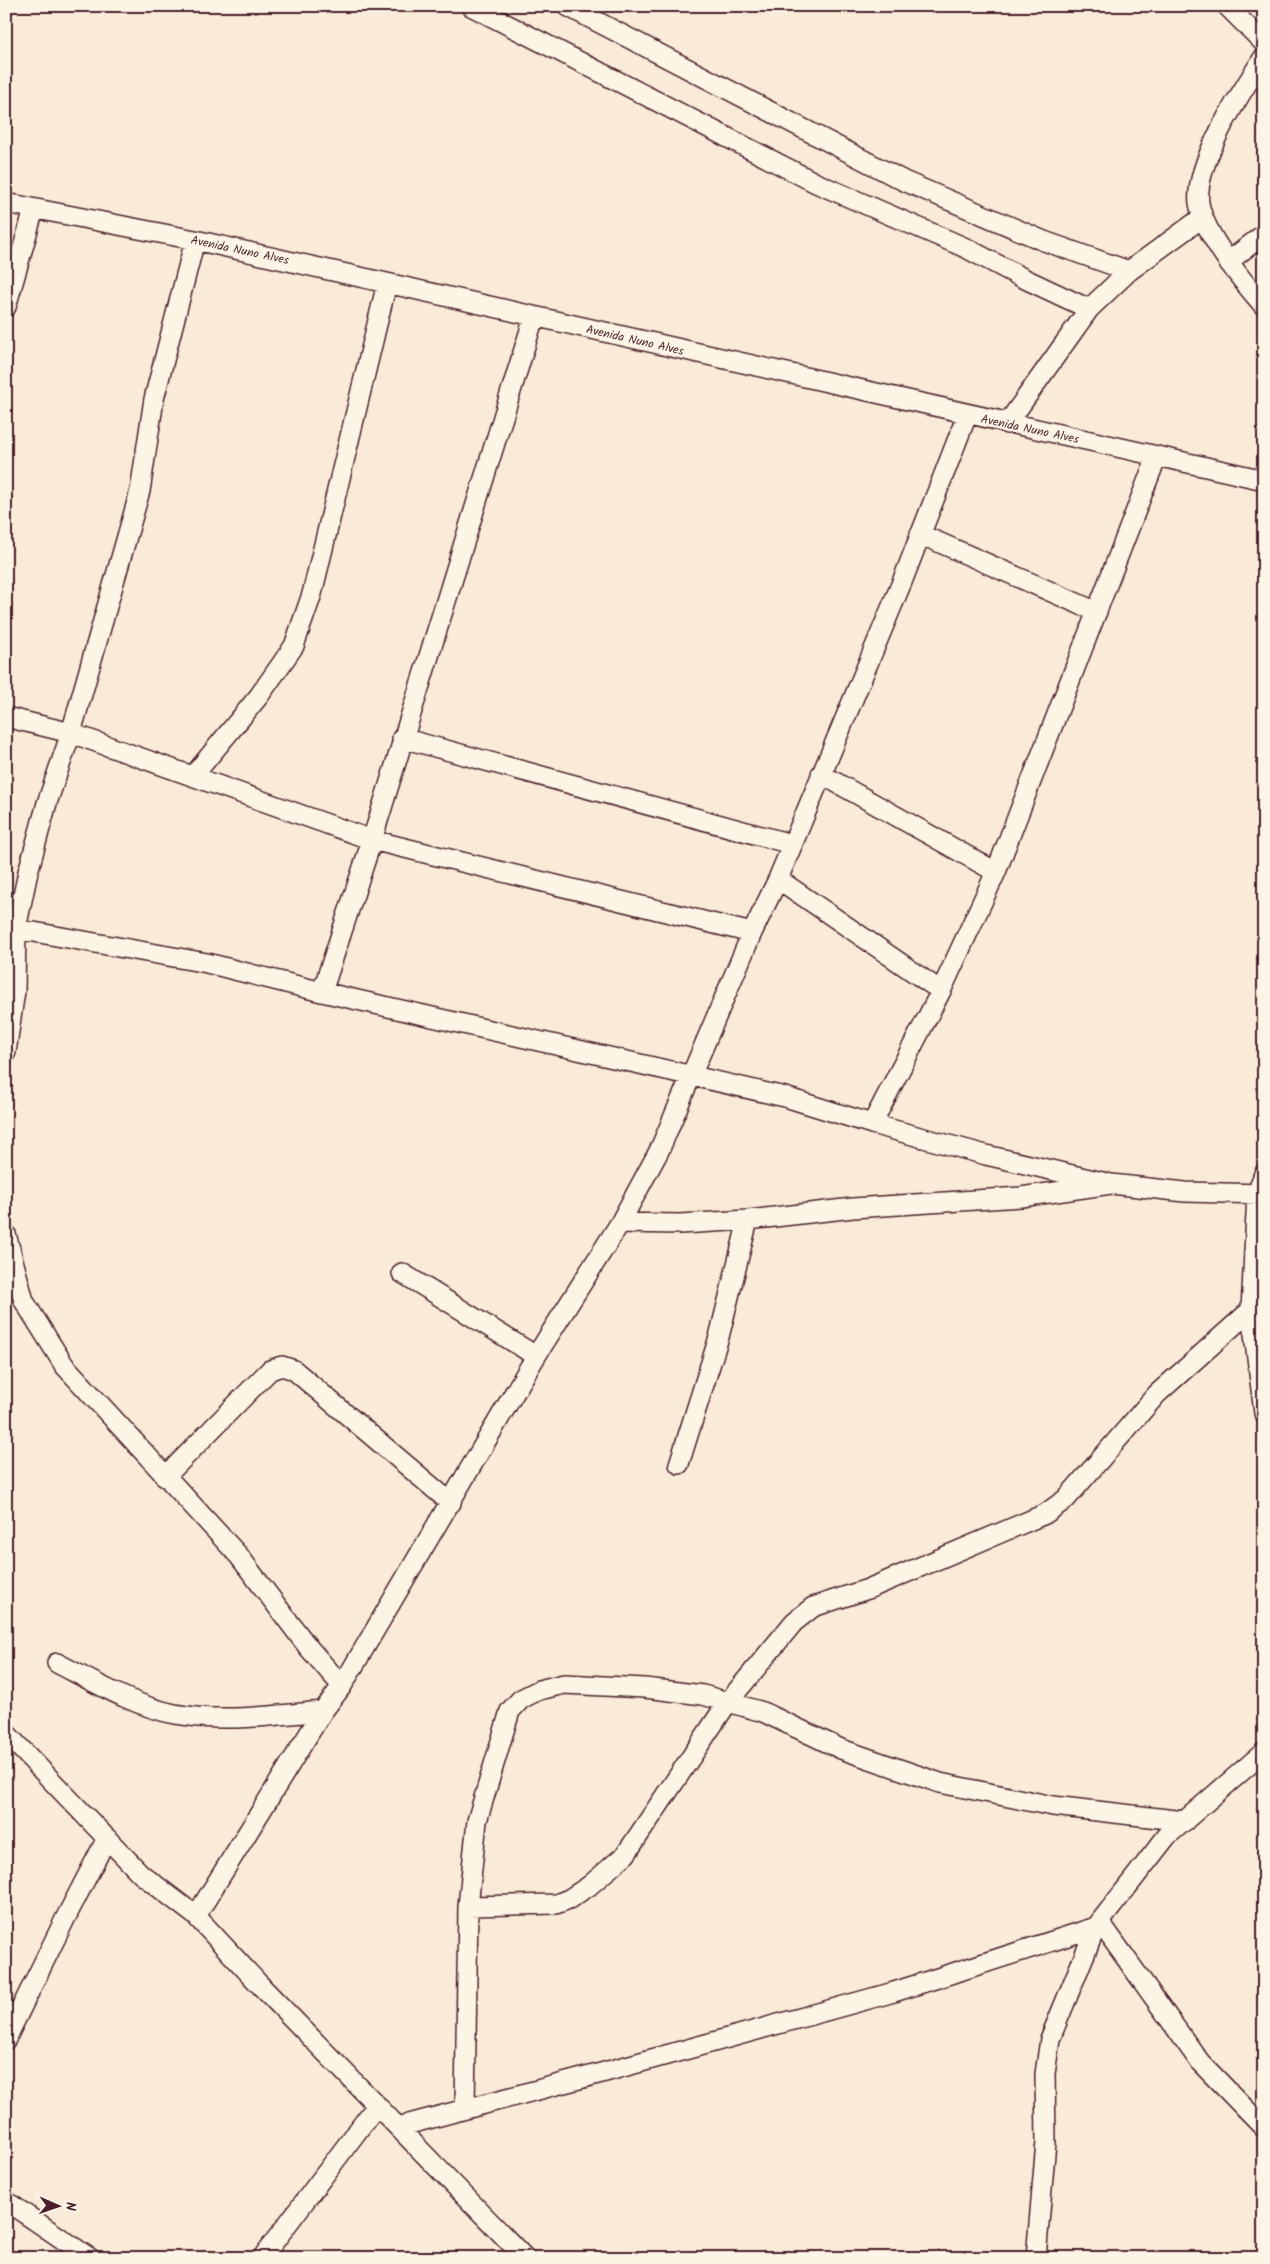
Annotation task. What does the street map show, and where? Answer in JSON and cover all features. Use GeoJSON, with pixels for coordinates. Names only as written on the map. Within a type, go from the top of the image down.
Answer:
{"type":"FeatureCollection","features":[{"type":"Feature","properties":{"kind":"street"},"geometry":{"type":"LineString","coordinates":[[471,6],[816,183],[966,248],[1089,309]]}},
{"type":"Feature","properties":{"kind":"street"},"geometry":{"type":"LineString","coordinates":[[567,6],[904,182],[1044,241],[1129,271]]}},
{"type":"Feature","properties":{"kind":"street"},"geometry":{"type":"LineString","coordinates":[[1228,6],[1264,43]]}},
{"type":"Feature","properties":{"kind":"street"},"geometry":{"type":"LineString","coordinates":[[1264,57],[1241,93],[1211,151],[1200,178],[1199,202],[1202,216],[1228,262],[1264,306]]}},
{"type":"Feature","properties":{"kind":"street","name":"Avenida Nuno Alves"},"geometry":{"type":"LineString","coordinates":[[6,203],[195,240],[1007,424],[1264,480]]}},
{"type":"Feature","properties":{"kind":"street"},"geometry":{"type":"LineString","coordinates":[[6,307],[34,209]]}},
{"type":"Feature","properties":{"kind":"street"},"geometry":{"type":"LineString","coordinates":[[1007,424],[1089,309],[1129,271],[1202,216]]}},
{"type":"Feature","properties":{"kind":"street"},"geometry":{"type":"LineString","coordinates":[[1228,262],[1264,234]]}},
{"type":"Feature","properties":{"kind":"street"},"geometry":{"type":"LineString","coordinates":[[7,1049],[15,991],[11,928],[47,803],[71,733],[140,491],[154,399],[195,240]]}},
{"type":"Feature","properties":{"kind":"street"},"geometry":{"type":"LineString","coordinates":[[193,776],[259,696],[294,646],[312,594],[387,283]]}},
{"type":"Feature","properties":{"kind":"street"},"geometry":{"type":"LineString","coordinates":[[322,992],[372,840],[402,738],[534,317]]}},
{"type":"Feature","properties":{"kind":"street"},"geometry":{"type":"LineString","coordinates":[[196,1916],[324,1711],[342,1686],[536,1356],[620,1223],[659,1151],[752,933],[778,879],[967,415]]}},
{"type":"Feature","properties":{"kind":"street"},"geometry":{"type":"LineString","coordinates":[[872,1124],[941,991],[996,872],[1157,456]]}},
{"type":"Feature","properties":{"kind":"street"},"geometry":{"type":"LineString","coordinates":[[920,534],[1097,612]]}},
{"type":"Feature","properties":{"kind":"street"},"geometry":{"type":"LineString","coordinates":[[6,717],[71,733],[372,840],[752,933]]}},
{"type":"Feature","properties":{"kind":"street"},"geometry":{"type":"LineString","coordinates":[[402,738],[791,844]]}},
{"type":"Feature","properties":{"kind":"street"},"geometry":{"type":"LineString","coordinates":[[821,774],[996,872]]}},
{"type":"Feature","properties":{"kind":"street"},"geometry":{"type":"LineString","coordinates":[[778,879],[941,991]]}},
{"type":"Feature","properties":{"kind":"street"},"geometry":{"type":"LineString","coordinates":[[11,928],[207,963],[322,992],[785,1097],[872,1124],[986,1155],[1111,1184],[1185,1192],[1260,1194]]}},
{"type":"Feature","properties":{"kind":"street"},"geometry":{"type":"LineString","coordinates":[[1264,1174],[1260,1194],[1251,1310],[1264,1413]]}},
{"type":"Feature","properties":{"kind":"street"},"geometry":{"type":"LineString","coordinates":[[620,1223],[680,1224],[748,1220],[853,1208],[1021,1197],[1111,1184]]}},
{"type":"Feature","properties":{"kind":"street"},"geometry":{"type":"LineString","coordinates":[[679,1464],[720,1337],[748,1220]]}},
{"type":"Feature","properties":{"kind":"street"},"geometry":{"type":"LineString","coordinates":[[6,1234],[24,1301],[64,1365],[239,1556],[308,1647],[342,1686]]}},
{"type":"Feature","properties":{"kind":"street"},"geometry":{"type":"LineString","coordinates":[[402,1273],[536,1356]]}},
{"type":"Feature","properties":{"kind":"street"},"geometry":{"type":"LineString","coordinates":[[468,1906],[556,1904],[569,1899],[589,1886],[626,1854],[728,1702],[788,1628],[814,1607],[868,1589],[1045,1514],[1066,1499],[1157,1394],[1251,1310]]}},
{"type":"Feature","properties":{"kind":"street"},"geometry":{"type":"LineString","coordinates":[[165,1477],[270,1370],[282,1366],[294,1370],[451,1503]]}},
{"type":"Feature","properties":{"kind":"street"},"geometry":{"type":"LineString","coordinates":[[57,1663],[119,1695],[174,1714],[217,1718],[324,1711]]}},
{"type":"Feature","properties":{"kind":"street"},"geometry":{"type":"LineString","coordinates":[[465,2108],[468,1906],[477,1821],[510,1711],[521,1699],[539,1690],[564,1684],[645,1688],[703,1695],[763,1712],[841,1749],[940,1783],[1053,1806],[1185,1821]]}},
{"type":"Feature","properties":{"kind":"street"},"geometry":{"type":"LineString","coordinates":[[6,1733],[142,1874],[196,1916],[526,2258]]}},
{"type":"Feature","properties":{"kind":"street"},"geometry":{"type":"LineString","coordinates":[[1036,2258],[1046,2142],[1045,2074],[1050,2040],[1098,1925],[1167,1836],[1264,1752]]}},
{"type":"Feature","properties":{"kind":"street"},"geometry":{"type":"LineString","coordinates":[[7,2037],[64,1919],[107,1838]]}},
{"type":"Feature","properties":{"kind":"street"},"geometry":{"type":"LineString","coordinates":[[398,2127],[465,2108],[594,2076],[894,1992],[1098,1925]]}},
{"type":"Feature","properties":{"kind":"street"},"geometry":{"type":"LineString","coordinates":[[1098,1925],[1200,2062],[1259,2120]]}},
{"type":"Feature","properties":{"kind":"street"},"geometry":{"type":"LineString","coordinates":[[262,2258],[377,2105]]}},
{"type":"Feature","properties":{"kind":"street"},"geometry":{"type":"LineString","coordinates":[[6,2201],[90,2258]]}}]}
